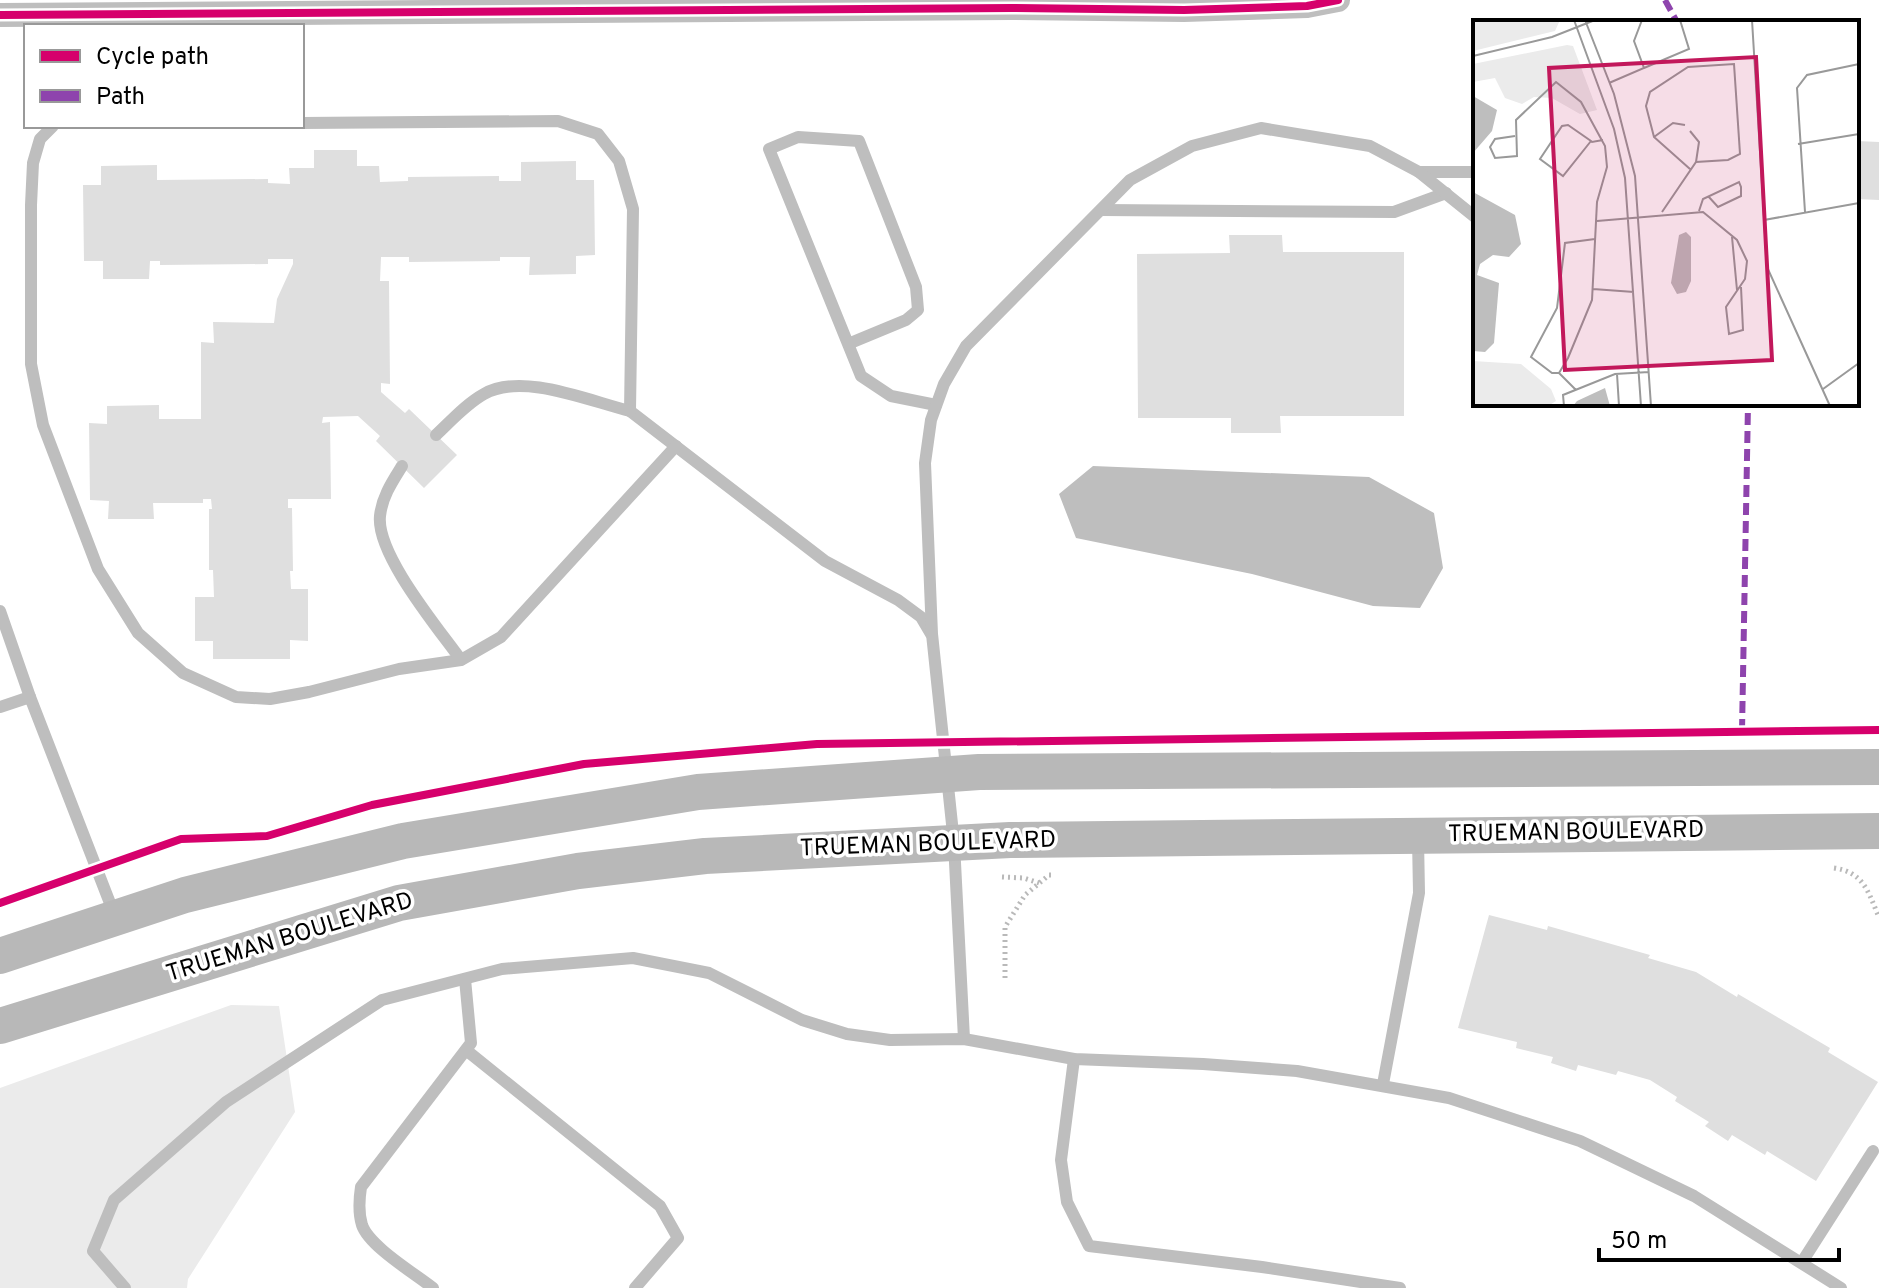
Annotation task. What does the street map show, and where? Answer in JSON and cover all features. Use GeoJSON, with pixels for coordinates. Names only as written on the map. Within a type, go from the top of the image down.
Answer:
{"type":"FeatureCollection","features":[{"type":"Feature","properties":{"kind":"main road"},"geometry":{"type":"LineString","coordinates":[[0,956],[185,895],[403,841],[698,792],[947,774],[1879,767]]}},
{"type":"Feature","properties":{"kind":"main road","name":"TRUEMAN BOULEVARD"},"geometry":{"type":"LineString","coordinates":[[0,1026],[399,903],[578,871],[705,856],[954,843],[1879,831]]}},
{"type":"Feature","properties":{"kind":"street"},"geometry":{"type":"LineString","coordinates":[[0,15],[1011,4],[1224,9],[1307,6],[1338,0]]}},
{"type":"Feature","properties":{"kind":"lane"},"geometry":{"type":"LineString","coordinates":[[304,123],[558,121],[598,134],[619,161],[633,209],[630,411]]}},
{"type":"Feature","properties":{"kind":"lane"},"geometry":{"type":"LineString","coordinates":[[51,128],[40,139],[33,163],[29,287],[31,364],[43,425],[98,569],[138,633],[183,673],[236,697],[283,697],[399,669],[461,660],[501,637],[676,446]]}},
{"type":"Feature","properties":{"kind":"lane"},"geometry":{"type":"LineString","coordinates":[[964,1039],[954,843],[932,634],[925,463],[936,405],[966,346],[1130,180],[1192,146],[1261,128],[1370,146],[1419,172],[1473,215]]}},
{"type":"Feature","properties":{"kind":"lane"},"geometry":{"type":"LineString","coordinates":[[848,344],[906,320],[918,310],[916,287],[859,141],[798,137],[769,149],[848,344],[861,376],[891,396],[936,405]]}},
{"type":"Feature","properties":{"kind":"lane"},"geometry":{"type":"LineString","coordinates":[[1419,172],[1473,172]]}},
{"type":"Feature","properties":{"kind":"lane"},"geometry":{"type":"LineString","coordinates":[[1101,210],[1394,212],[1446,193]]}},
{"type":"Feature","properties":{"kind":"lane"},"geometry":{"type":"LineString","coordinates":[[436,435],[485,394],[508,385],[538,387],[630,411],[825,561],[898,600],[921,617],[932,634]]}},
{"type":"Feature","properties":{"kind":"lane"},"geometry":{"type":"LineString","coordinates":[[402,466],[383,497],[379,518],[381,539],[391,560],[461,660]]}},
{"type":"Feature","properties":{"kind":"lane"},"geometry":{"type":"LineString","coordinates":[[0,611],[116,919]]}},
{"type":"Feature","properties":{"kind":"lane"},"geometry":{"type":"LineString","coordinates":[[0,707],[30,697]]}},
{"type":"Feature","properties":{"kind":"lane"},"geometry":{"type":"LineString","coordinates":[[1383,1084],[1419,893],[1418,835]]}},
{"type":"Feature","properties":{"kind":"lane"},"geometry":{"type":"LineString","coordinates":[[125,1288],[93,1251],[114,1200],[226,1102],[382,1000],[502,969],[633,958],[709,973],[802,1020],[847,1034],[890,1040],[964,1039],[1074,1059],[1297,1071],[1449,1098],[1580,1141],[1694,1196],[1841,1288]]}},
{"type":"Feature","properties":{"kind":"lane"},"geometry":{"type":"LineString","coordinates":[[433,1288],[372,1240],[363,1227],[358,1206],[361,1187],[471,1043],[465,979]]}},
{"type":"Feature","properties":{"kind":"lane"},"geometry":{"type":"LineString","coordinates":[[466,1050],[660,1206],[678,1238],[635,1288]]}},
{"type":"Feature","properties":{"kind":"lane"},"geometry":{"type":"LineString","coordinates":[[1074,1059],[1061,1160],[1067,1202],[1089,1246],[1400,1288]]}},
{"type":"Feature","properties":{"kind":"lane"},"geometry":{"type":"LineString","coordinates":[[1802,1262],[1873,1151]]}},
{"type":"Feature","properties":{"kind":"shaded area"},"geometry":{"type":"Polygon","coordinates":[[[1093,466],[1369,477],[1434,513],[1443,568],[1420,608],[1373,606],[1252,574],[1076,538],[1059,494],[1093,466]]]}},
{"type":"Feature","properties":{"kind":"shaded area"},"geometry":{"type":"Polygon","coordinates":[[[231,1005],[279,1006],[295,1112],[188,1279],[187,1288],[0,1288],[0,1088],[231,1005]]]}},
{"type":"Feature","properties":{"kind":"building"},"geometry":{"type":"Polygon","coordinates":[[[1859,141],[1879,142],[1879,200],[1859,199],[1859,141]]]}},
{"type":"Feature","properties":{"kind":"building"},"geometry":{"type":"Polygon","coordinates":[[[314,150],[357,150],[357,166],[379,166],[380,182],[408,181],[408,177],[499,176],[499,181],[521,181],[521,162],[576,161],[576,180],[594,180],[595,255],[576,256],[576,274],[529,275],[530,257],[500,257],[500,261],[409,262],[409,257],[381,257],[380,281],[389,281],[390,384],[381,383],[381,392],[405,413],[409,409],[457,455],[424,488],[376,441],[380,436],[358,416],[323,417],[322,423],[330,422],[331,499],[288,499],[288,508],[292,508],[291,589],[308,589],[308,641],[290,640],[290,659],[213,659],[213,641],[195,641],[195,597],[214,597],[213,570],[209,570],[211,499],[203,499],[203,503],[153,503],[154,519],[108,519],[109,501],[90,500],[89,423],[107,424],[107,406],[159,405],[159,419],[201,419],[201,342],[214,343],[213,322],[274,323],[277,299],[293,259],[268,259],[268,264],[160,265],[160,261],[150,261],[149,279],[103,279],[103,261],[84,261],[83,185],[101,185],[101,166],[157,165],[157,180],[268,179],[268,183],[290,184],[289,168],[314,168],[314,150]]]}},
{"type":"Feature","properties":{"kind":"building"},"geometry":{"type":"Polygon","coordinates":[[[1229,235],[1282,235],[1283,252],[1404,252],[1404,416],[1280,416],[1281,433],[1231,433],[1231,418],[1138,418],[1137,254],[1230,253],[1229,235]]]}},
{"type":"Feature","properties":{"kind":"building"},"geometry":{"type":"Polygon","coordinates":[[[1489,915],[1547,930],[1548,926],[1650,955],[1648,958],[1696,972],[1830,1048],[1828,1052],[1878,1082],[1816,1181],[1767,1151],[1765,1155],[1732,1135],[1728,1141],[1705,1126],[1709,1122],[1675,1101],[1677,1097],[1650,1080],[1578,1065],[1576,1071],[1551,1063],[1553,1057],[1516,1048],[1517,1042],[1458,1028],[1489,915]]]}},
{"type":"Feature","properties":{"kind":"marked path"},"geometry":{"type":"LineString","coordinates":[[1665,0],[1676,20]]}},
{"type":"Feature","properties":{"kind":"marked path"},"geometry":{"type":"LineString","coordinates":[[1742,731],[1748,406]]}},
{"type":"Feature","properties":{"kind":"cycle path"},"geometry":{"type":"LineString","coordinates":[[0,15],[1011,8],[1184,10],[1307,6],[1338,0]]}},
{"type":"Feature","properties":{"kind":"cycle path"},"geometry":{"type":"LineString","coordinates":[[0,903],[181,839],[267,836],[372,805],[584,764],[817,744],[1879,730]]}}]}
